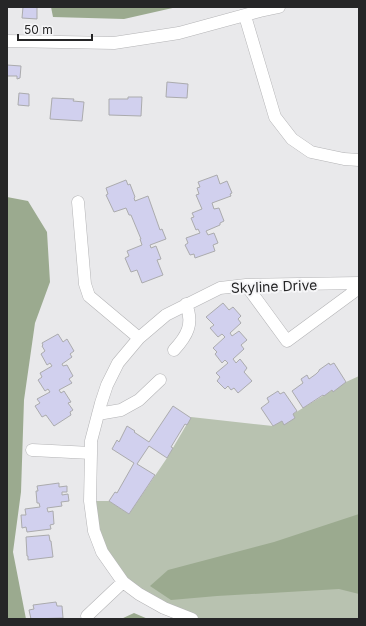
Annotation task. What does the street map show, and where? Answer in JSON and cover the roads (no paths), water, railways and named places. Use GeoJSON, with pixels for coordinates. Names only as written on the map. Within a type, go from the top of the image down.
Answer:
{"type":"FeatureCollection","features":[{"type":"Feature","properties":{"kind":"street"},"geometry":{"type":"LineString","coordinates":[[7,41],[114,44],[180,33],[280,7]]}},
{"type":"Feature","properties":{"kind":"street"},"geometry":{"type":"LineString","coordinates":[[245,16],[275,117],[292,139],[311,152],[344,159],[359,160]]}},
{"type":"Feature","properties":{"kind":"street"},"geometry":{"type":"LineString","coordinates":[[78,202],[85,284],[89,296],[138,338]]}},
{"type":"Feature","properties":{"kind":"street","name":"Skyline Drive"},"geometry":{"type":"LineString","coordinates":[[192,619],[164,608],[139,594],[123,582],[102,552],[94,531],[90,501],[91,441],[107,385],[118,363],[138,338],[166,315],[220,288],[246,285],[359,283]]}},
{"type":"Feature","properties":{"kind":"street"},"geometry":{"type":"LineString","coordinates":[[246,285],[287,341],[359,288]]}},
{"type":"Feature","properties":{"kind":"street"},"geometry":{"type":"LineString","coordinates":[[174,350],[184,339],[190,321],[190,314],[186,304]]}},
{"type":"Feature","properties":{"kind":"street"},"geometry":{"type":"LineString","coordinates":[[98,414],[121,410],[139,400],[160,380]]}},
{"type":"Feature","properties":{"kind":"street"},"geometry":{"type":"LineString","coordinates":[[32,450],[91,453]]}},
{"type":"Feature","properties":{"kind":"street"},"geometry":{"type":"LineString","coordinates":[[87,616],[123,582]]}}]}
